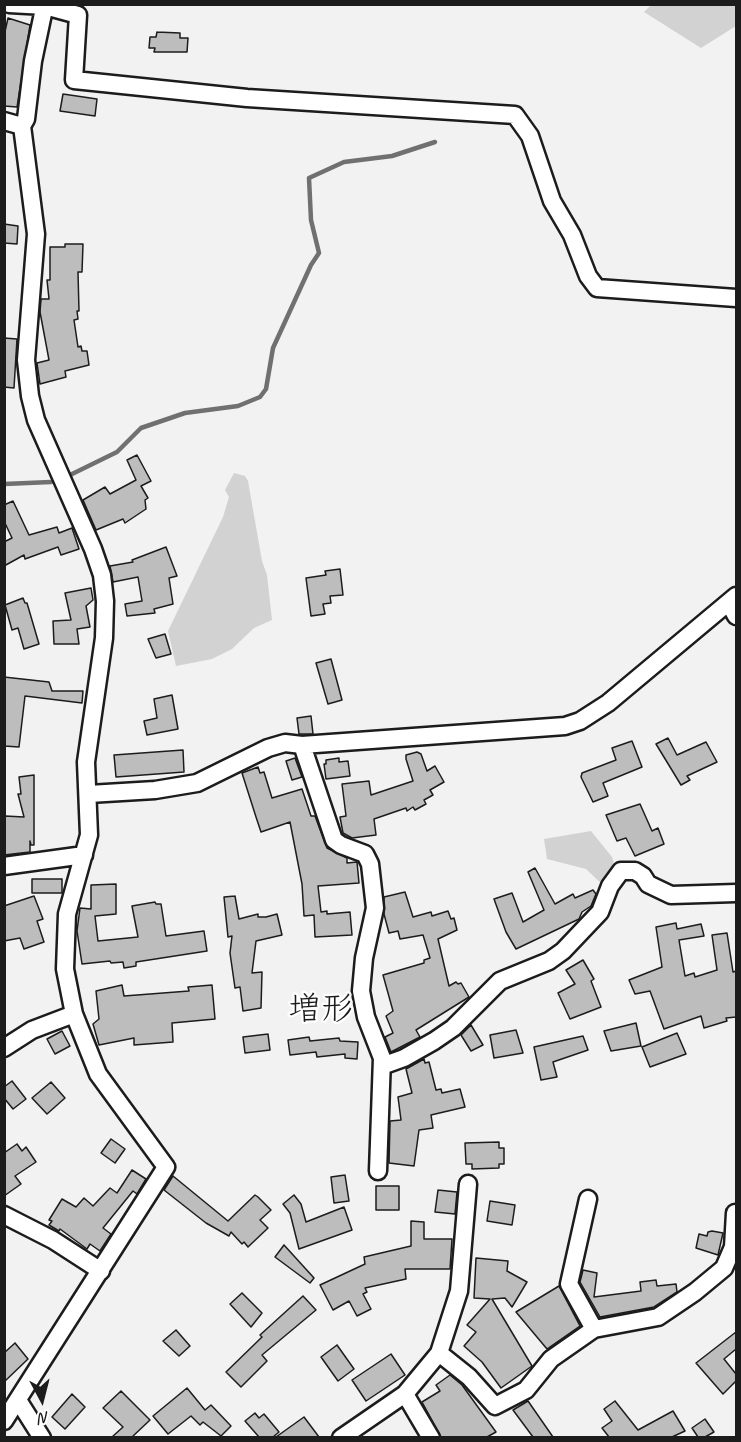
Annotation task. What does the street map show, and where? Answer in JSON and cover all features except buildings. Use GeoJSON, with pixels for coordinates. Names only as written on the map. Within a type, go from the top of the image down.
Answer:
{"type":"FeatureCollection","features":[{"type":"Feature","properties":{"kind":"street"},"geometry":{"type":"LineString","coordinates":[[9,4],[45,5],[78,15],[74,80],[247,98],[515,115],[530,136],[552,201],[572,235],[588,276],[597,288],[736,298]]}},
{"type":"Feature","properties":{"kind":"street"},"geometry":{"type":"LineString","coordinates":[[4,1421],[166,1167],[98,1074],[74,1014],[64,948],[67,914],[89,835],[86,762],[104,638],[105,602],[102,575],[93,549],[39,428],[30,396],[26,360],[36,234],[22,126],[26,119],[33,61],[45,5]]}},
{"type":"Feature","properties":{"kind":"street"},"geometry":{"type":"LineString","coordinates":[[4,122],[22,126]]}},
{"type":"Feature","properties":{"kind":"street"},"geometry":{"type":"LineString","coordinates":[[88,794],[154,790],[197,783],[268,748],[285,743],[302,745],[566,726],[580,721],[608,703],[734,605]]}},
{"type":"Feature","properties":{"kind":"street"},"geometry":{"type":"LineString","coordinates":[[302,745],[334,840],[365,854],[369,860],[375,908],[364,958],[362,991],[366,1017],[382,1066],[378,1171]]}},
{"type":"Feature","properties":{"kind":"street"},"geometry":{"type":"LineString","coordinates":[[4,866],[84,855]]}},
{"type":"Feature","properties":{"kind":"street"},"geometry":{"type":"LineString","coordinates":[[382,1066],[404,1058],[443,1035],[500,981],[549,961],[563,951],[600,912],[610,886],[621,871],[635,871],[643,876],[648,884],[671,895],[736,893]]}},
{"type":"Feature","properties":{"kind":"street"},"geometry":{"type":"LineString","coordinates":[[4,1048],[32,1030],[74,1014]]}},
{"type":"Feature","properties":{"kind":"street"},"geometry":{"type":"LineString","coordinates":[[341,1437],[405,1394],[440,1353],[459,1291],[468,1184]]}},
{"type":"Feature","properties":{"kind":"street"},"geometry":{"type":"LineString","coordinates":[[588,1199],[569,1284],[594,1329]]}},
{"type":"Feature","properties":{"kind":"street"},"geometry":{"type":"LineString","coordinates":[[4,1215],[53,1240],[101,1271]]}},
{"type":"Feature","properties":{"kind":"street"},"geometry":{"type":"LineString","coordinates":[[440,1353],[469,1377],[495,1406],[526,1390],[551,1359],[594,1329],[658,1317],[695,1292],[724,1268],[733,1247],[735,1221]]}},
{"type":"Feature","properties":{"kind":"street"},"geometry":{"type":"LineString","coordinates":[[405,1394],[430,1437]]}},
{"type":"Feature","properties":{"kind":"street"},"geometry":{"type":"LineString","coordinates":[[18,1400],[42,1437]]}},
{"type":"Feature","properties":{"kind":"shaded area"},"geometry":{"type":"Polygon","coordinates":[[[651,5],[736,5],[736,26],[701,48],[644,12],[651,5]]]}},
{"type":"Feature","properties":{"kind":"shaded area"},"geometry":{"type":"Polygon","coordinates":[[[234,473],[245,476],[248,481],[262,561],[267,575],[272,620],[254,628],[232,649],[212,659],[176,666],[168,631],[223,517],[229,497],[225,490],[234,473]]]}},
{"type":"Feature","properties":{"kind":"shaded area"},"geometry":{"type":"Polygon","coordinates":[[[591,831],[612,857],[616,871],[606,888],[586,869],[547,859],[544,839],[591,831]]]}},
{"type":"Feature","properties":{"kind":"waterway"},"geometry":{"type":"LineString","coordinates":[[70,475],[117,452],[141,428],[185,413],[238,406],[260,397],[266,389],[273,348],[311,265],[319,253],[311,220],[309,178],[344,162],[392,156],[435,142]]}},
{"type":"Feature","properties":{"kind":"waterway"},"geometry":{"type":"LineString","coordinates":[[4,484],[51,482]]}},
{"type":"Feature","properties":{"kind":"district","name":"増形"},"geometry":{"type":"Point","coordinates":[321,1010]}}]}
